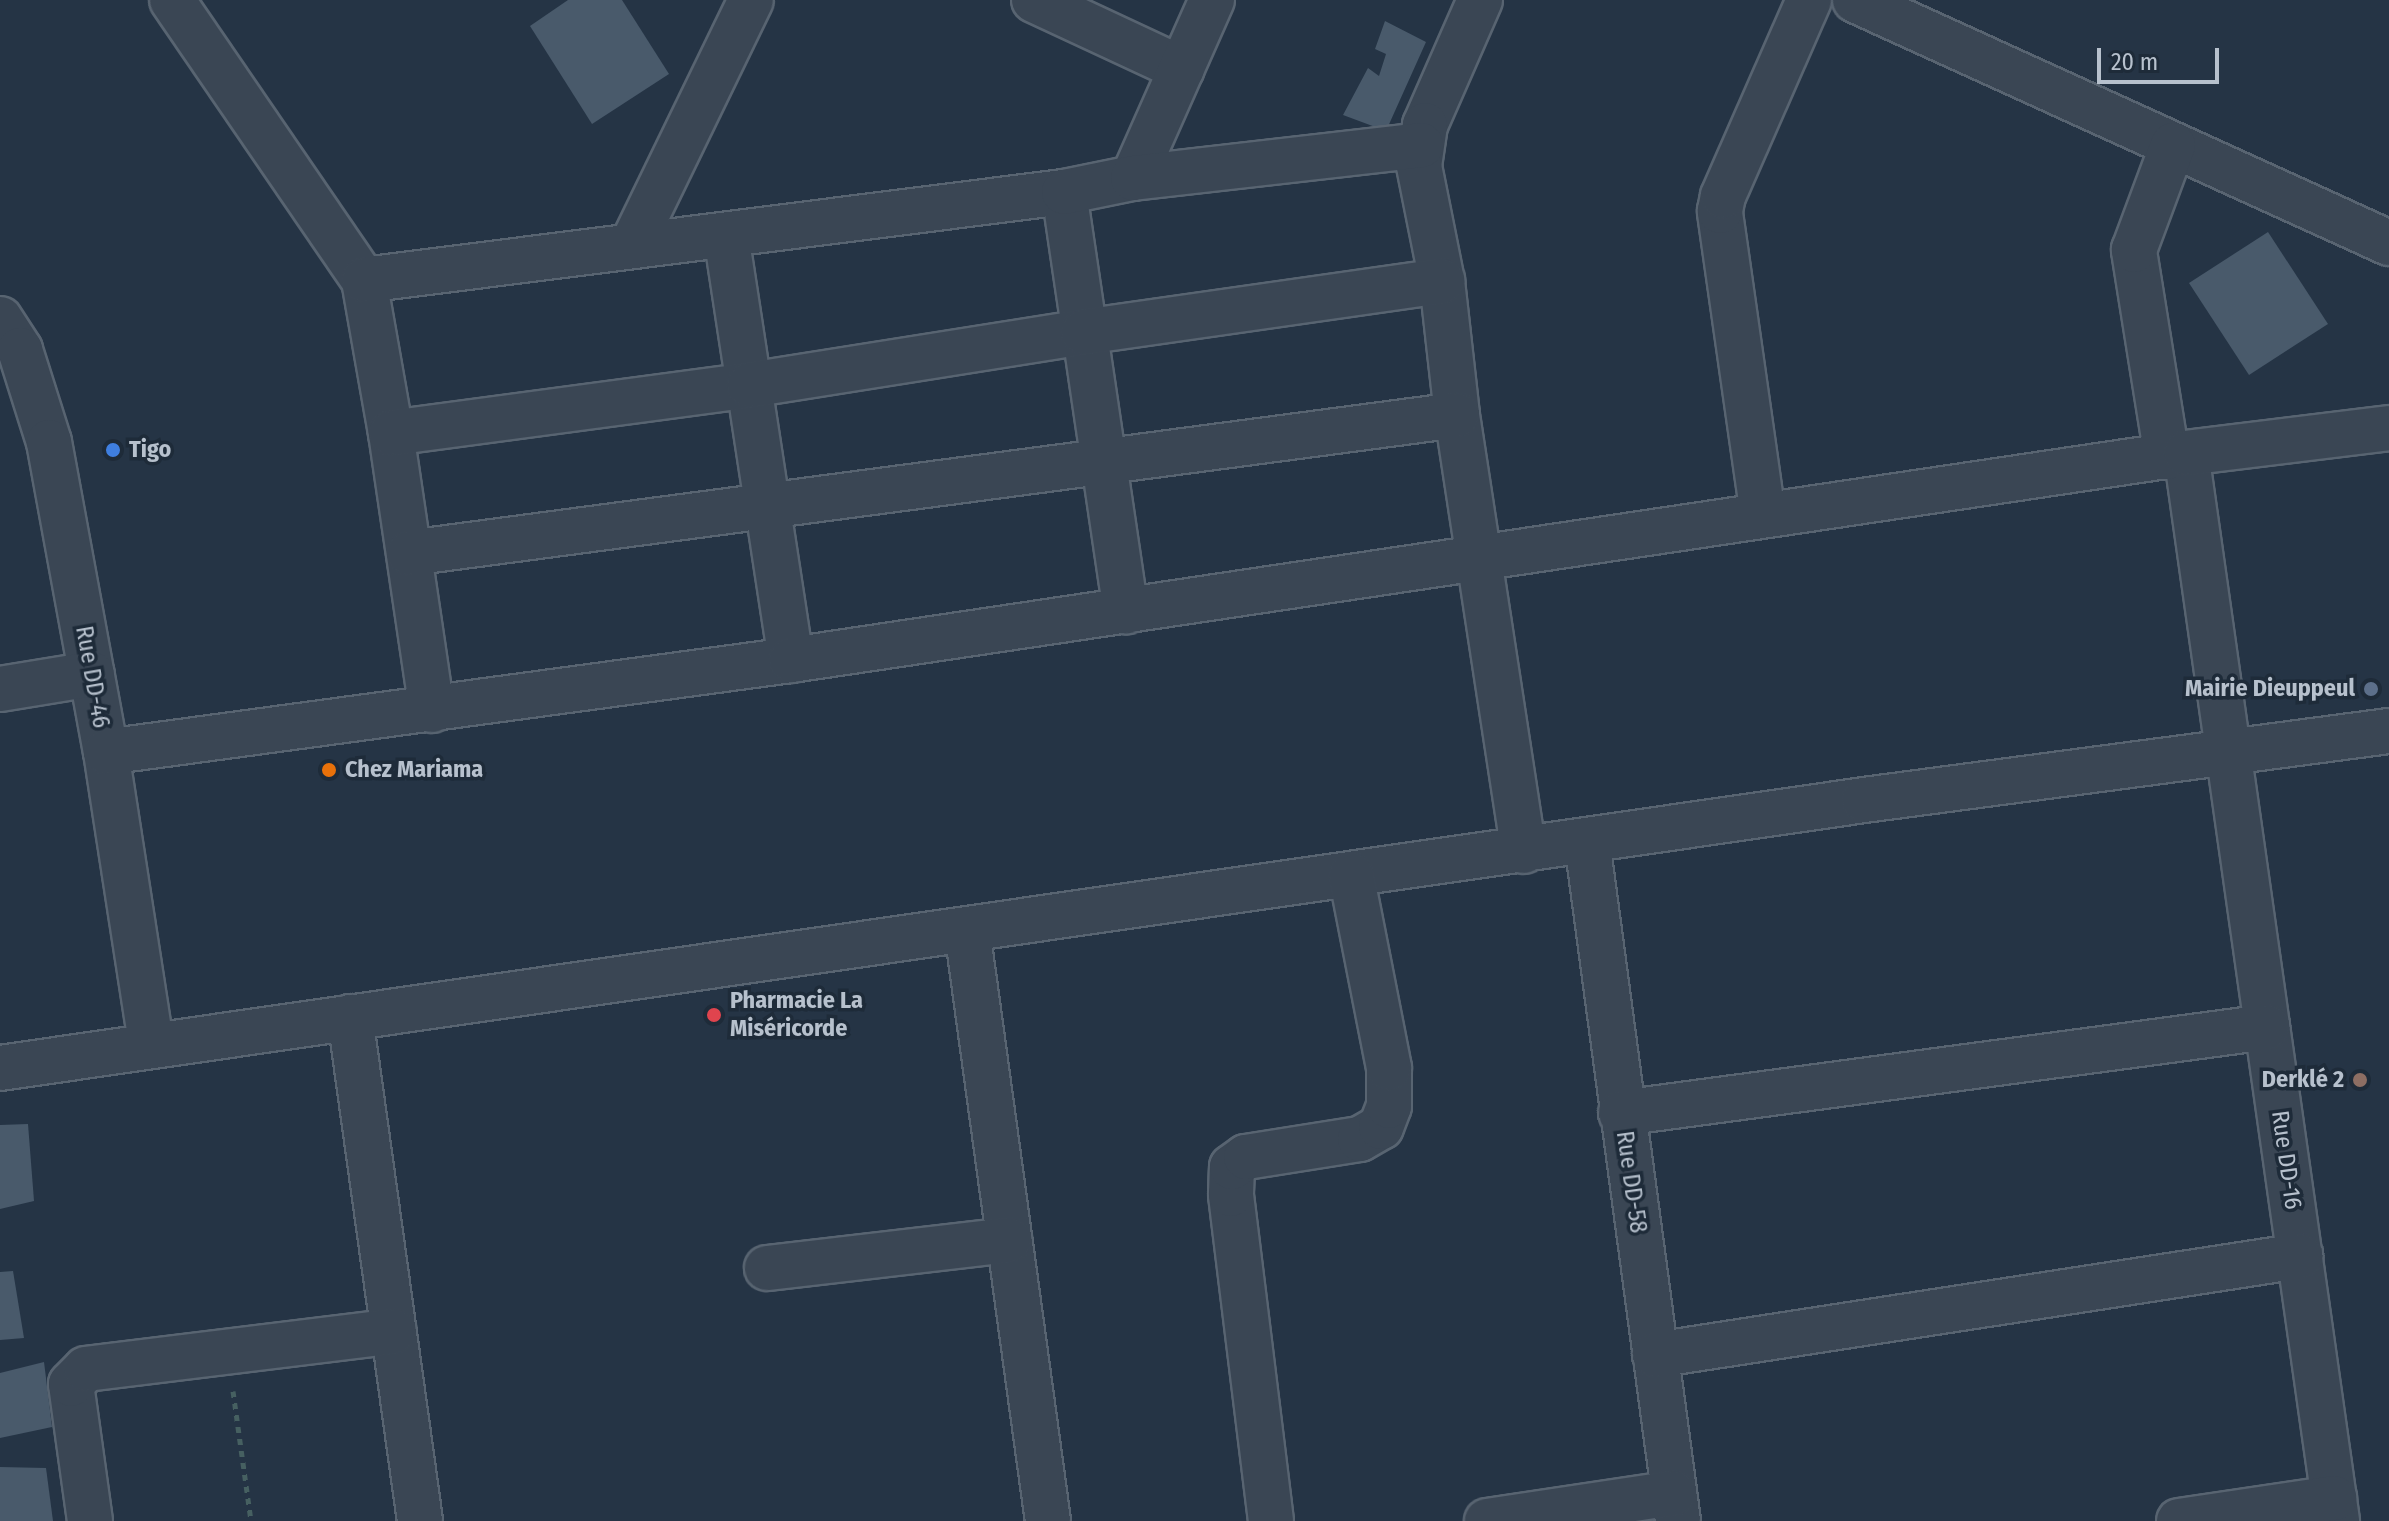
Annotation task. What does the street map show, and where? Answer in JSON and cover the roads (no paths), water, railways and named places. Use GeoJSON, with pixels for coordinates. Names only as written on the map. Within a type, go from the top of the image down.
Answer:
{"type":"FeatureCollection","features":[{"type":"Feature","properties":{"kind":"street"},"geometry":{"type":"LineString","coordinates":[[172,0],[364,280],[391,433],[432,710]]}},
{"type":"Feature","properties":{"kind":"street"},"geometry":{"type":"LineString","coordinates":[[632,245],[751,0]]}},
{"type":"Feature","properties":{"kind":"street"},"geometry":{"type":"LineString","coordinates":[[1034,0],[1182,69]]}},
{"type":"Feature","properties":{"kind":"street"},"geometry":{"type":"LineString","coordinates":[[1133,178],[1212,0]]}},
{"type":"Feature","properties":{"kind":"street"},"geometry":{"type":"LineString","coordinates":[[1480,0],[1425,125],[1419,166],[1442,281],[1457,415],[1524,851]]}},
{"type":"Feature","properties":{"kind":"street"},"geometry":{"type":"LineString","coordinates":[[1763,515],[1720,211],[1723,196],[1809,0]]}},
{"type":"Feature","properties":{"kind":"street"},"geometry":{"type":"LineString","coordinates":[[1855,0],[2389,243]]}},
{"type":"Feature","properties":{"kind":"street"},"geometry":{"type":"LineString","coordinates":[[364,280],[1064,192],[1133,178],[1421,145]]}},
{"type":"Feature","properties":{"kind":"street","name":"Rue DD-16"},"geometry":{"type":"LineString","coordinates":[[2173,145],[2134,250],[2176,455],[2230,752],[2336,1509]]}},
{"type":"Feature","properties":{"kind":"street"},"geometry":{"type":"LineString","coordinates":[[1064,192],[1126,611]]}},
{"type":"Feature","properties":{"kind":"street"},"geometry":{"type":"LineString","coordinates":[[726,235],[791,660]]}},
{"type":"Feature","properties":{"kind":"street"},"geometry":{"type":"LineString","coordinates":[[391,433],[749,385],[1083,332],[1442,281]]}},
{"type":"Feature","properties":{"kind":"street","name":"Rue DD-46"},"geometry":{"type":"LineString","coordinates":[[0,319],[20,350],[49,442],[106,752],[151,1044]]}},
{"type":"Feature","properties":{"kind":"street"},"geometry":{"type":"LineString","coordinates":[[409,553],[766,507],[1102,459],[1457,415]]}},
{"type":"Feature","properties":{"kind":"street"},"geometry":{"type":"LineString","coordinates":[[106,752],[791,660],[2176,455],[2389,428]]}},
{"type":"Feature","properties":{"kind":"street"},"geometry":{"type":"LineString","coordinates":[[0,689],[92,674]]}},
{"type":"Feature","properties":{"kind":"street"},"geometry":{"type":"LineString","coordinates":[[0,1068],[151,1044],[2389,731]]}},
{"type":"Feature","properties":{"kind":"street","name":"Rue DD-58"},"geometry":{"type":"LineString","coordinates":[[1587,842],[1676,1507]]}},
{"type":"Feature","properties":{"kind":"street"},"geometry":{"type":"LineString","coordinates":[[1271,1521],[1231,1194],[1232,1167],[1246,1157],[1360,1139],[1381,1127],[1389,1106],[1389,1068],[1351,875]]}},
{"type":"Feature","properties":{"kind":"street"},"geometry":{"type":"LineString","coordinates":[[967,930],[1048,1521]]}},
{"type":"Feature","properties":{"kind":"street"},"geometry":{"type":"LineString","coordinates":[[350,1017],[420,1521]]}},
{"type":"Feature","properties":{"kind":"street"},"geometry":{"type":"LineString","coordinates":[[1621,1113],[2267,1027]]}},
{"type":"Feature","properties":{"kind":"street"},"geometry":{"type":"LineString","coordinates":[[767,1268],[1009,1240]]}},
{"type":"Feature","properties":{"kind":"street"},"geometry":{"type":"LineString","coordinates":[[1655,1355],[2300,1256]]}},
{"type":"Feature","properties":{"kind":"street"},"geometry":{"type":"LineString","coordinates":[[90,1521],[71,1384],[86,1369],[394,1331]]}},
{"type":"Feature","properties":{"kind":"street"},"geometry":{"type":"LineString","coordinates":[[1487,1521],[1676,1507]]}},
{"type":"Feature","properties":{"kind":"street"},"geometry":{"type":"LineString","coordinates":[[2179,1521],[2336,1509]]}},
{"type":"Feature","properties":{"kind":"place","name":"Tigo"},"geometry":{"type":"Point","coordinates":[113,450]}},
{"type":"Feature","properties":{"kind":"place","name":"Mairie Dieuppeul"},"geometry":{"type":"Point","coordinates":[2371,689]}},
{"type":"Feature","properties":{"kind":"place","name":"Chez Mariama"},"geometry":{"type":"Point","coordinates":[329,770]}},
{"type":"Feature","properties":{"kind":"place","name":"Pharmacie La Miséricorde"},"geometry":{"type":"Point","coordinates":[714,1015]}},
{"type":"Feature","properties":{"kind":"place","name":"Derklé 2"},"geometry":{"type":"Point","coordinates":[2360,1080]}}]}
